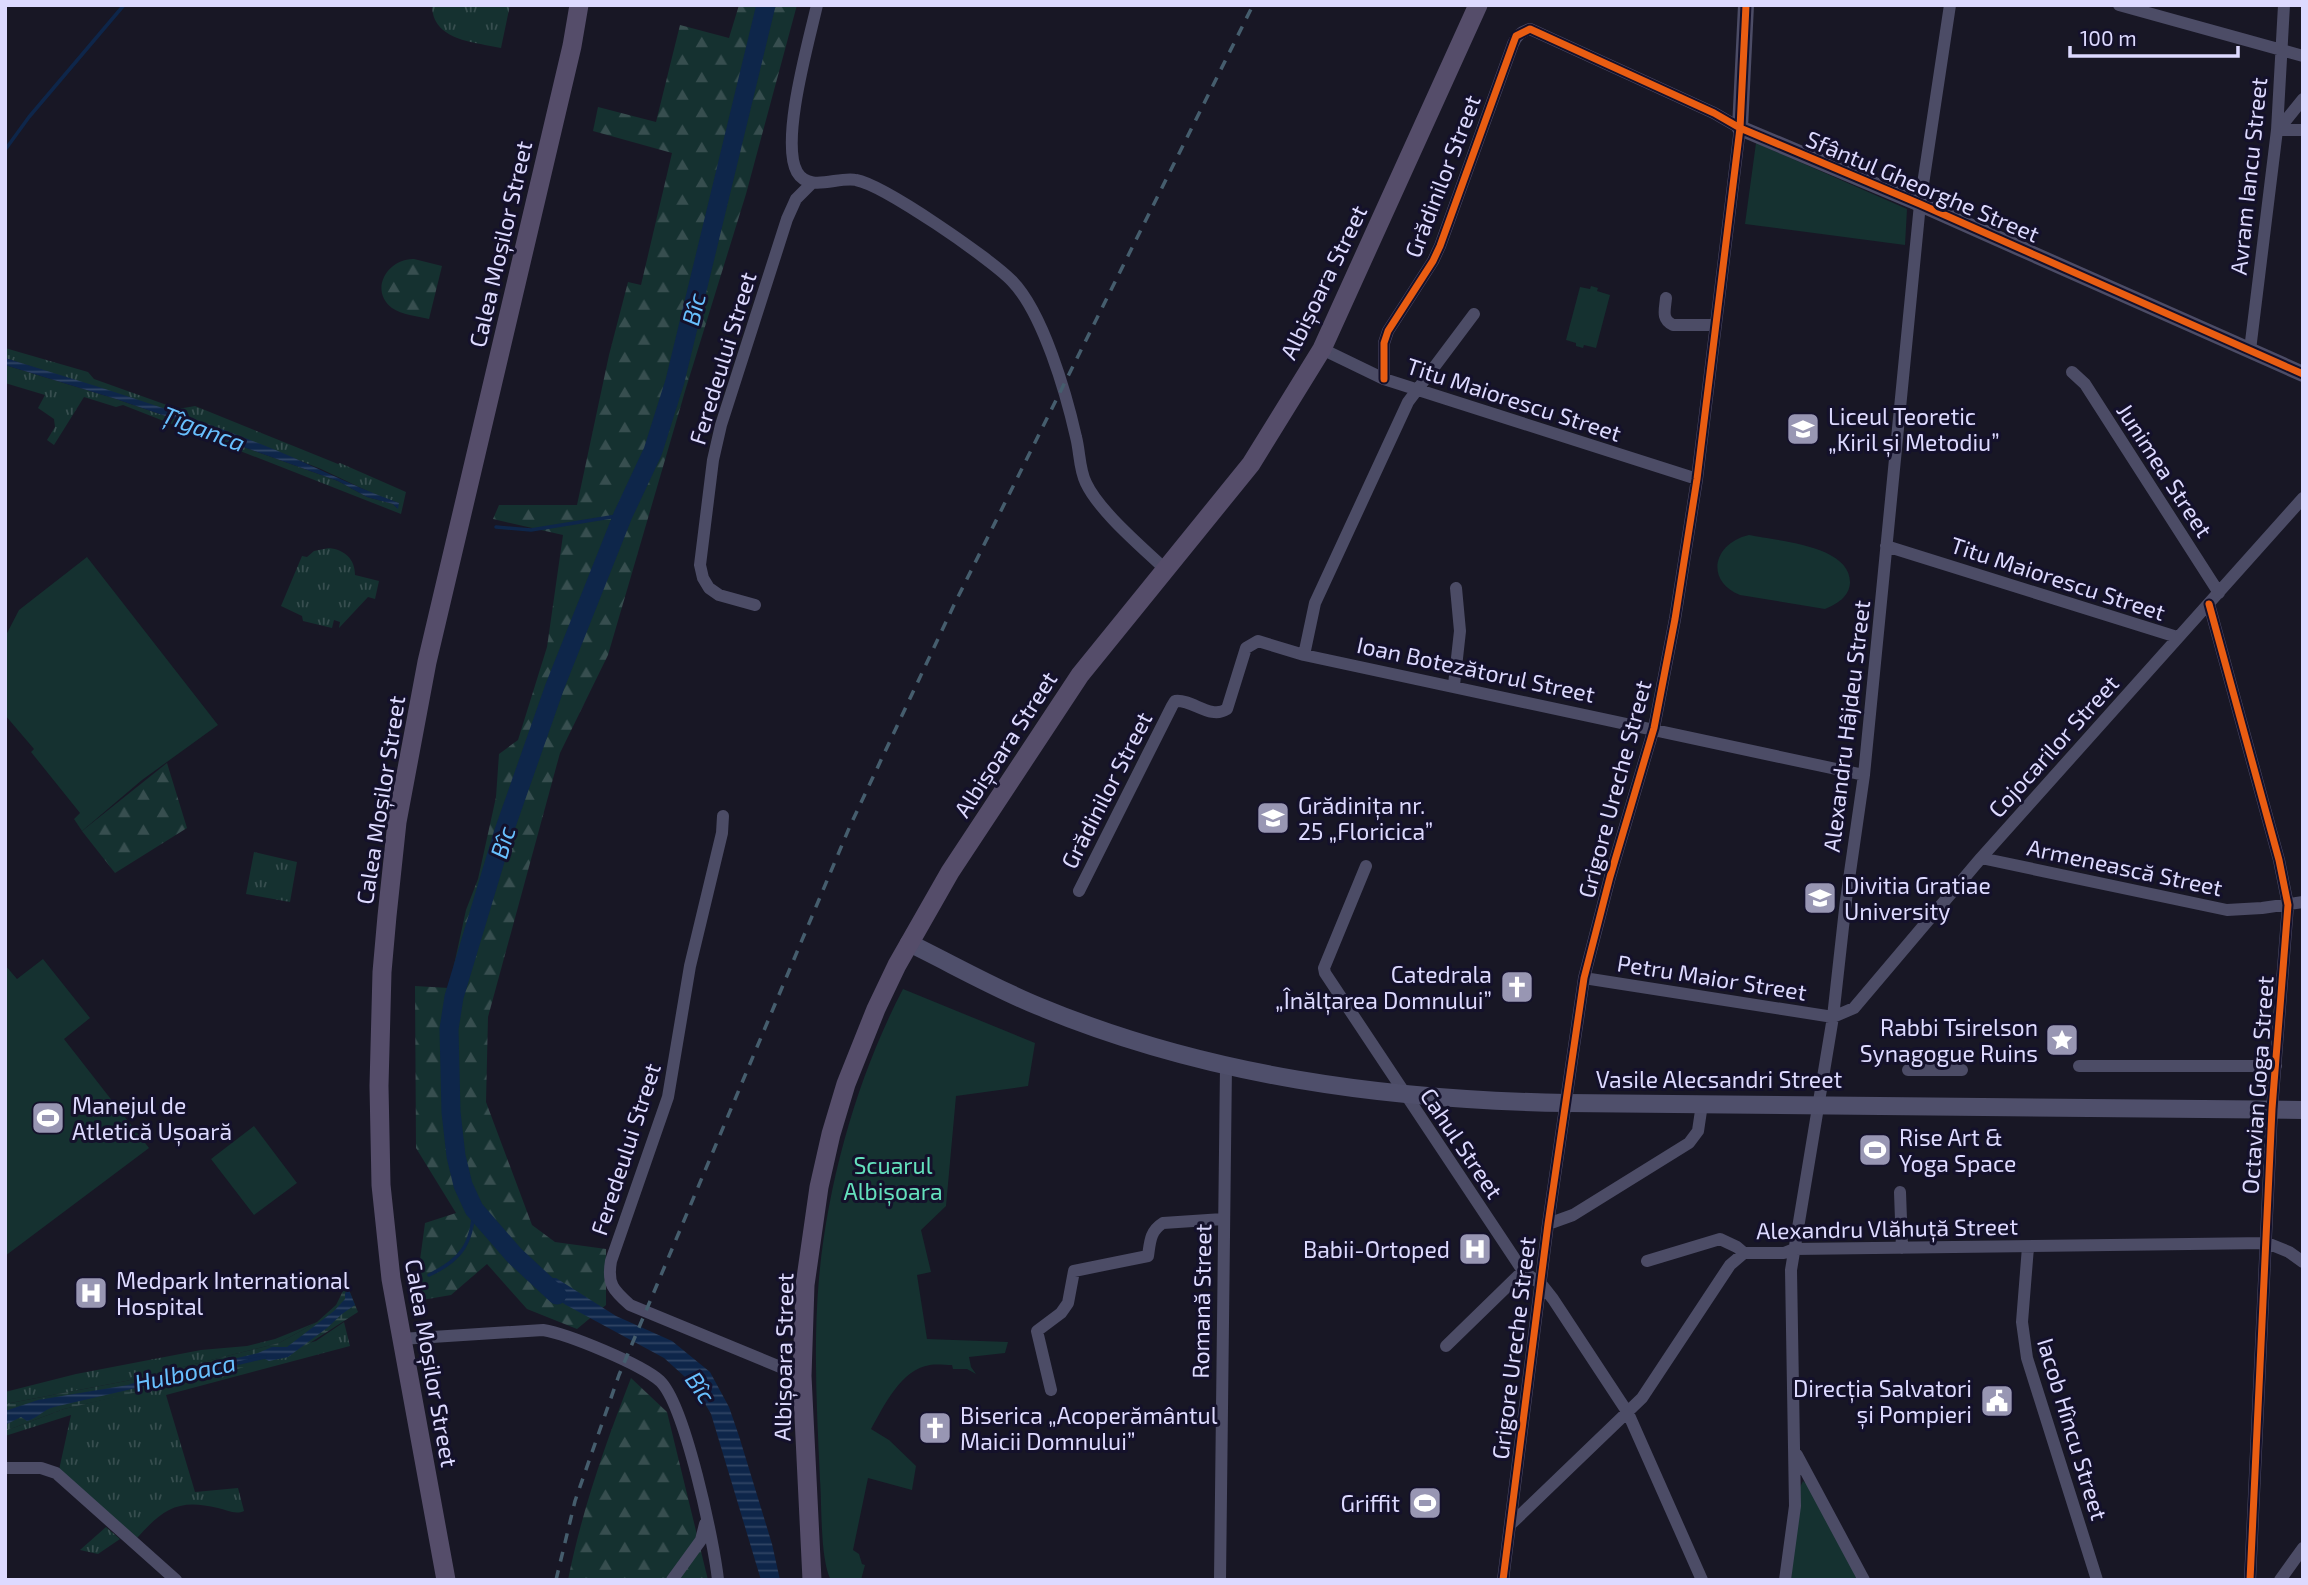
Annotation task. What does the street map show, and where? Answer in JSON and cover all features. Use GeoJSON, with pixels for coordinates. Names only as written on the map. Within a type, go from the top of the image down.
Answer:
{"type":"FeatureCollection","features":[{"type":"Feature","properties":{"kind":"main road","name":"Calea Moșilor Street"},"geometry":{"type":"LineString","coordinates":[[446,1580],[391,1279],[381,1185],[379,1086],[382,972],[397,822],[427,662],[579,5]]}},
{"type":"Feature","properties":{"kind":"main road","name":"Calea Moșilor Street"},"geometry":{"type":"LineString","coordinates":[[573,40],[585,5]]}},
{"type":"Feature","properties":{"kind":"main road","name":"Albișoara Street"},"geometry":{"type":"LineString","coordinates":[[812,1580],[802,1376],[805,1285],[819,1187],[831,1134],[846,1084],[876,1009],[909,943],[950,872],[1080,675],[1251,464],[1322,349],[1476,8]]}},
{"type":"Feature","properties":{"kind":"main road","name":"Vasile Alecsandri Street"},"geometry":{"type":"LineString","coordinates":[[909,943],[1020,999],[1122,1037],[1303,1082],[1405,1096],[1567,1103],[2303,1110]]}},
{"type":"Feature","properties":{"kind":"street"},"geometry":{"type":"LineString","coordinates":[[817,5],[797,97],[792,145],[799,175],[812,183],[855,180],[876,186],[960,240],[1010,279],[1024,296],[1036,318],[1063,386],[1086,485],[1123,528],[1165,569]]}},
{"type":"Feature","properties":{"kind":"street","name":"Grigore Ureche Street"},"geometry":{"type":"LineString","coordinates":[[1503,1580],[1548,1224],[1584,978],[1610,877],[1654,728],[1675,620],[1697,480],[1740,128],[1746,5]]}},
{"type":"Feature","properties":{"kind":"street","name":"Alexandru Hâjdeu Street"},"geometry":{"type":"LineString","coordinates":[[1785,1580],[1795,1506],[1791,1270],[1833,1017],[1864,775],[1920,204],[1950,5]]}},
{"type":"Feature","properties":{"kind":"street"},"geometry":{"type":"LineString","coordinates":[[2119,5],[2303,56]]}},
{"type":"Feature","properties":{"kind":"street","name":"Avram Iancu Street"},"geometry":{"type":"LineString","coordinates":[[2250,350],[2277,130],[2284,5]]}},
{"type":"Feature","properties":{"kind":"street","name":"Sfântul Gheorghe Street"},"geometry":{"type":"LineString","coordinates":[[1530,29],[1714,113],[1740,128],[1920,204],[2303,374]]}},
{"type":"Feature","properties":{"kind":"street","name":"Grădinilor Street"},"geometry":{"type":"LineString","coordinates":[[1384,379],[1384,343],[1388,331],[1433,261],[1516,36],[1530,29]]}},
{"type":"Feature","properties":{"kind":"street"},"geometry":{"type":"LineString","coordinates":[[2277,130],[2303,99]]}},
{"type":"Feature","properties":{"kind":"street"},"geometry":{"type":"LineString","coordinates":[[2277,130],[2303,130]]}},
{"type":"Feature","properties":{"kind":"street","name":"Feredeului Street"},"geometry":{"type":"LineString","coordinates":[[755,605],[719,595],[709,588],[703,579],[700,565],[708,491],[721,425],[787,219],[796,200],[812,183]]}},
{"type":"Feature","properties":{"kind":"street"},"geometry":{"type":"LineString","coordinates":[[1666,298],[1664,316],[1667,322],[1673,325],[1716,325]]}},
{"type":"Feature","properties":{"kind":"street"},"geometry":{"type":"LineString","coordinates":[[1304,655],[1315,603],[1408,402],[1474,314]]}},
{"type":"Feature","properties":{"kind":"street","name":"Titu Maiorescu Street"},"geometry":{"type":"LineString","coordinates":[[1322,349],[1384,379],[1697,480]]}},
{"type":"Feature","properties":{"kind":"street","name":"Junimea Street"},"geometry":{"type":"LineString","coordinates":[[2072,372],[2085,384],[2219,593]]}},
{"type":"Feature","properties":{"kind":"street","name":"Cojocarilor Street"},"geometry":{"type":"LineString","coordinates":[[1833,1017],[1854,1008],[1981,858],[2303,498]]}},
{"type":"Feature","properties":{"kind":"street","name":"Titu Maiorescu Street"},"geometry":{"type":"LineString","coordinates":[[1886,546],[2177,637]]}},
{"type":"Feature","properties":{"kind":"street"},"geometry":{"type":"LineString","coordinates":[[1454,685],[1460,631],[1456,588]]}},
{"type":"Feature","properties":{"kind":"street","name":"Octavian Goga Street"},"geometry":{"type":"LineString","coordinates":[[2209,604],[2279,859],[2288,905],[2272,1109],[2250,1580]]}},
{"type":"Feature","properties":{"kind":"street","name":"Ioan Botezătorul Street"},"geometry":{"type":"LineString","coordinates":[[1246,648],[1258,641],[1304,655],[1864,775]]}},
{"type":"Feature","properties":{"kind":"street","name":"Grădinilor Street"},"geometry":{"type":"LineString","coordinates":[[1079,891],[1175,701],[1213,713],[1221,713],[1227,709],[1246,648]]}},
{"type":"Feature","properties":{"kind":"street","name":"Feredeului Street"},"geometry":{"type":"LineString","coordinates":[[723,816],[722,833],[690,966],[668,1097],[611,1261],[609,1275],[617,1294],[630,1305],[802,1376]]}},
{"type":"Feature","properties":{"kind":"street","name":"Armenească Street"},"geometry":{"type":"LineString","coordinates":[[1981,858],[2227,910],[2303,902]]}},
{"type":"Feature","properties":{"kind":"street","name":"Cahul Street"},"geometry":{"type":"LineString","coordinates":[[1367,866],[1324,968],[1325,973],[1523,1271],[1542,1285],[1553,1298],[1628,1413],[1702,1580]]}},
{"type":"Feature","properties":{"kind":"street","name":"Petru Maior Street"},"geometry":{"type":"LineString","coordinates":[[1584,978],[1833,1017]]}},
{"type":"Feature","properties":{"kind":"street","name":"Romană Street"},"geometry":{"type":"LineString","coordinates":[[1220,1580],[1226,1065]]}},
{"type":"Feature","properties":{"kind":"street"},"geometry":{"type":"LineString","coordinates":[[2079,1066],[2276,1066]]}},
{"type":"Feature","properties":{"kind":"street"},"geometry":{"type":"LineString","coordinates":[[1908,1070],[1962,1070]]}},
{"type":"Feature","properties":{"kind":"street"},"geometry":{"type":"LineString","coordinates":[[1548,1224],[1573,1215],[1689,1143],[1698,1131],[1702,1104]]}},
{"type":"Feature","properties":{"kind":"street"},"geometry":{"type":"LineString","coordinates":[[1900,1192],[1902,1248]]}},
{"type":"Feature","properties":{"kind":"street"},"geometry":{"type":"LineString","coordinates":[[1051,1390],[1037,1331],[1061,1313],[1068,1303],[1074,1272],[1148,1256],[1152,1234],[1163,1223],[1223,1219]]}},
{"type":"Feature","properties":{"kind":"street"},"geometry":{"type":"LineString","coordinates":[[1647,1261],[1720,1239],[1744,1253]]}},
{"type":"Feature","properties":{"kind":"street","name":"Alexandru Vlăhuță Street"},"geometry":{"type":"LineString","coordinates":[[1511,1524],[1642,1398],[1730,1265],[1744,1253],[1784,1253],[1794,1249],[2267,1243],[2303,1262]]}},
{"type":"Feature","properties":{"kind":"street","name":"Iacob Hîncu Street"},"geometry":{"type":"LineString","coordinates":[[2028,1247],[2022,1322],[2027,1359],[2097,1580]]}},
{"type":"Feature","properties":{"kind":"street"},"geometry":{"type":"LineString","coordinates":[[1446,1346],[1523,1271]]}},
{"type":"Feature","properties":{"kind":"street"},"geometry":{"type":"LineString","coordinates":[[401,1339],[543,1330],[561,1333],[660,1381],[676,1407],[706,1517],[718,1580]]}},
{"type":"Feature","properties":{"kind":"street","name":"Alexandru Hâjdeu Street"},"geometry":{"type":"LineString","coordinates":[[1796,1451],[1864,1580]]}},
{"type":"Feature","properties":{"kind":"street"},"geometry":{"type":"LineString","coordinates":[[5,1468],[41,1468],[56,1473],[176,1580]]}},
{"type":"Feature","properties":{"kind":"street"},"geometry":{"type":"LineString","coordinates":[[672,1580],[701,1540],[706,1517]]}},
{"type":"Feature","properties":{"kind":"street"},"geometry":{"type":"LineString","coordinates":[[2280,1580],[2303,1548]]}},
{"type":"Feature","properties":{"kind":"green space"},"geometry":{"type":"Polygon","coordinates":[[[432,5],[510,5],[501,48],[457,38],[447,33],[434,17],[432,5]]]}},
{"type":"Feature","properties":{"kind":"green space"},"geometry":{"type":"Polygon","coordinates":[[[739,5],[797,5],[746,194],[608,655],[560,753],[488,1017],[486,1102],[532,1225],[555,1242],[606,1249],[606,1305],[577,1329],[527,1309],[487,1264],[451,1295],[422,1300],[420,1260],[425,1223],[456,1213],[416,1148],[415,986],[449,988],[466,910],[478,879],[496,797],[499,754],[518,740],[547,647],[563,535],[493,519],[499,505],[577,505],[609,355],[628,282],[641,285],[672,153],[593,131],[598,107],[656,122],[680,25],[729,38],[739,5]]]}},
{"type":"Feature","properties":{"kind":"green space"},"geometry":{"type":"Polygon","coordinates":[[[1756,143],[1907,209],[1905,245],[1745,224],[1756,143]]]}},
{"type":"Feature","properties":{"kind":"green space"},"geometry":{"type":"Polygon","coordinates":[[[414,259],[442,266],[429,319],[392,308],[382,292],[382,284],[390,269],[405,260],[414,259]]]}},
{"type":"Feature","properties":{"kind":"green space"},"geometry":{"type":"Polygon","coordinates":[[[1591,286],[1610,295],[1596,348],[1584,345],[1583,348],[1566,340],[1580,287],[1590,289],[1591,286]]]}},
{"type":"Feature","properties":{"kind":"green space"},"geometry":{"type":"Polygon","coordinates":[[[5,348],[88,372],[94,379],[178,409],[195,406],[340,463],[406,492],[401,514],[123,405],[116,407],[84,397],[54,445],[47,440],[55,427],[54,419],[38,408],[45,395],[5,383],[5,365],[209,431],[230,442],[338,481],[367,497],[393,504],[397,508],[399,503],[194,419],[5,358],[5,348]]]}},
{"type":"Feature","properties":{"kind":"green space"},"geometry":{"type":"Polygon","coordinates":[[[1749,535],[1810,547],[1839,560],[1847,570],[1850,583],[1845,596],[1825,609],[1740,595],[1721,580],[1718,562],[1728,546],[1749,535]]]}},
{"type":"Feature","properties":{"kind":"green space"},"geometry":{"type":"Polygon","coordinates":[[[329,548],[348,556],[355,575],[379,581],[375,599],[368,597],[339,628],[340,622],[334,620],[332,628],[303,621],[302,616],[281,606],[302,556],[307,557],[314,551],[329,548]]]}},
{"type":"Feature","properties":{"kind":"green space"},"geometry":{"type":"Polygon","coordinates":[[[87,557],[218,725],[142,780],[82,831],[74,819],[80,813],[31,752],[34,749],[5,715],[5,637],[19,610],[87,557]]]}},
{"type":"Feature","properties":{"kind":"green space"},"geometry":{"type":"Polygon","coordinates":[[[167,763],[187,828],[115,873],[82,831],[167,763]]]}},
{"type":"Feature","properties":{"kind":"green space"},"geometry":{"type":"Polygon","coordinates":[[[254,852],[297,862],[290,902],[246,894],[254,852]]]}},
{"type":"Feature","properties":{"kind":"green space"},"geometry":{"type":"Polygon","coordinates":[[[43,959],[90,1018],[64,1039],[149,1148],[5,1256],[5,965],[17,979],[43,959]]]}},
{"type":"Feature","properties":{"kind":"green space","name":"Scuarul Albișoara"},"geometry":{"type":"Polygon","coordinates":[[[903,989],[1035,1043],[1028,1086],[956,1096],[946,1206],[921,1230],[931,1272],[917,1275],[927,1339],[1008,1342],[1005,1353],[969,1357],[976,1374],[967,1369],[953,1369],[952,1365],[930,1365],[910,1373],[894,1390],[871,1429],[889,1440],[916,1466],[912,1490],[868,1478],[853,1550],[859,1554],[862,1564],[865,1565],[861,1580],[831,1580],[827,1571],[822,1532],[816,1379],[817,1303],[823,1241],[838,1166],[859,1092],[903,989]]]}},
{"type":"Feature","properties":{"kind":"green space"},"geometry":{"type":"Polygon","coordinates":[[[254,1126],[297,1183],[254,1215],[211,1159],[254,1126]]]}},
{"type":"Feature","properties":{"kind":"green space"},"geometry":{"type":"Polygon","coordinates":[[[349,1290],[358,1312],[288,1357],[64,1409],[5,1431],[5,1404],[126,1381],[279,1343],[317,1322],[336,1305],[343,1291],[349,1290]]]}},
{"type":"Feature","properties":{"kind":"green space"},"geometry":{"type":"Polygon","coordinates":[[[317,1322],[279,1343],[126,1381],[5,1404],[5,1392],[76,1374],[201,1350],[247,1346],[275,1339],[317,1322]]]}},
{"type":"Feature","properties":{"kind":"green space"},"geometry":{"type":"Polygon","coordinates":[[[344,1322],[350,1346],[166,1395],[195,1492],[238,1488],[244,1511],[234,1512],[204,1505],[182,1505],[164,1513],[137,1538],[59,1470],[71,1415],[5,1436],[5,1431],[64,1409],[155,1387],[316,1341],[344,1322]]]}},
{"type":"Feature","properties":{"kind":"green space"},"geometry":{"type":"Polygon","coordinates":[[[631,1378],[667,1412],[708,1580],[568,1580],[595,1478],[631,1378]]]}},
{"type":"Feature","properties":{"kind":"green space"},"geometry":{"type":"Polygon","coordinates":[[[1803,1481],[1813,1489],[1860,1580],[1791,1580],[1798,1491],[1803,1481]]]}},
{"type":"Feature","properties":{"kind":"green space"},"geometry":{"type":"Polygon","coordinates":[[[106,1527],[120,1539],[98,1554],[80,1550],[106,1527]]]}},
{"type":"Feature","properties":{"kind":"water"},"geometry":{"type":"Polygon","coordinates":[[[5,358],[227,431],[399,503],[398,509],[393,504],[367,497],[338,481],[230,442],[209,431],[5,365],[5,358]]]}},
{"type":"Feature","properties":{"kind":"water"},"geometry":{"type":"Polygon","coordinates":[[[537,1278],[556,1278],[616,1316],[672,1341],[710,1372],[729,1407],[739,1436],[772,1544],[780,1580],[761,1580],[711,1414],[694,1385],[664,1358],[548,1293],[537,1278]]]}},
{"type":"Feature","properties":{"kind":"water"},"geometry":{"type":"Polygon","coordinates":[[[349,1290],[355,1305],[288,1357],[269,1361],[263,1358],[238,1364],[230,1369],[218,1366],[186,1381],[169,1378],[54,1407],[31,1420],[27,1421],[21,1417],[5,1425],[5,1411],[38,1400],[128,1385],[166,1372],[170,1374],[258,1353],[272,1347],[287,1347],[334,1311],[349,1290]]]}},
{"type":"Feature","properties":{"kind":"waterway"},"geometry":{"type":"LineString","coordinates":[[5,150],[29,117],[124,5]]}},
{"type":"Feature","properties":{"kind":"waterway","name":"Bîc"},"geometry":{"type":"LineString","coordinates":[[557,1295],[514,1255],[474,1209],[463,1185],[456,1156],[451,1112],[449,1029],[454,997],[503,834],[555,686],[623,515],[653,451],[675,381],[766,5]]}},
{"type":"Feature","properties":{"kind":"waterway","name":"Țîganca"},"geometry":{"type":"LineString","coordinates":[[496,527],[531,530],[623,515]]}},
{"type":"Feature","properties":{"kind":"waterway","name":"Hulboaca"},"geometry":{"type":"LineString","coordinates":[[429,1275],[449,1263],[463,1250],[471,1232],[474,1209]]}},
{"type":"Feature","properties":{"kind":"waterway","name":"Hulboaca"},"geometry":{"type":"LineString","coordinates":[[239,1363],[265,1357]]}},
{"type":"Feature","properties":{"kind":"waterway","name":"Hulboaca"},"geometry":{"type":"LineString","coordinates":[[201,1372],[224,1367]]}},
{"type":"Feature","properties":{"kind":"waterway","name":"Hulboaca"},"geometry":{"type":"LineString","coordinates":[[160,1381],[176,1377]]}},
{"type":"Feature","properties":{"kind":"railway"},"geometry":{"type":"LineString","coordinates":[[556,1580],[575,1501],[619,1375],[850,826],[953,607],[1253,5]]}},
{"type":"Feature","properties":{"kind":"cycle path"},"geometry":{"type":"LineString","coordinates":[[1503,1580],[1548,1224],[1584,978],[1610,877],[1654,728],[1675,619],[1697,479],[1740,128],[1746,5]]}},
{"type":"Feature","properties":{"kind":"cycle path"},"geometry":{"type":"LineString","coordinates":[[1384,379],[1384,343],[1388,331],[1433,261],[1516,36],[1530,29],[1714,113],[1740,128],[1920,204],[2303,374]]}},
{"type":"Feature","properties":{"kind":"cycle path"},"geometry":{"type":"LineString","coordinates":[[2209,604],[2279,860],[2288,905],[2272,1109],[2250,1580]]}},
{"type":"Feature","properties":{"kind":"place","name":"Liceul Teoretic „Kiril și Metodiu”"},"geometry":{"type":"Point","coordinates":[1803,429]}},
{"type":"Feature","properties":{"kind":"place","name":"Grădinița nr. 25 „Floricica”"},"geometry":{"type":"Point","coordinates":[1273,818]}},
{"type":"Feature","properties":{"kind":"place","name":"Divitia Gratiae University"},"geometry":{"type":"Point","coordinates":[1820,898]}},
{"type":"Feature","properties":{"kind":"place","name":"Catedrala „Înălțarea Domnului”"},"geometry":{"type":"Point","coordinates":[1517,987]}},
{"type":"Feature","properties":{"kind":"place","name":"Rabbi Tsirelson Synagogue Ruins"},"geometry":{"type":"Point","coordinates":[2062,1040]}},
{"type":"Feature","properties":{"kind":"place","name":"Manejul de Atletică Ușoară"},"geometry":{"type":"Point","coordinates":[48,1118]}},
{"type":"Feature","properties":{"kind":"place","name":"Rise Art & Yoga Space"},"geometry":{"type":"Point","coordinates":[1875,1150]}},
{"type":"Feature","properties":{"kind":"place","name":"Babii-Ortoped"},"geometry":{"type":"Point","coordinates":[1475,1249]}},
{"type":"Feature","properties":{"kind":"place","name":"Medpark International Hospital"},"geometry":{"type":"Point","coordinates":[91,1293]}},
{"type":"Feature","properties":{"kind":"place","name":"Direcția Salvatori și Pompieri"},"geometry":{"type":"Point","coordinates":[1997,1401]}},
{"type":"Feature","properties":{"kind":"place","name":"Biserica „Acoperământul Maicii Domnului”"},"geometry":{"type":"Point","coordinates":[935,1428]}},
{"type":"Feature","properties":{"kind":"place","name":"Griffit"},"geometry":{"type":"Point","coordinates":[1425,1503]}}]}
